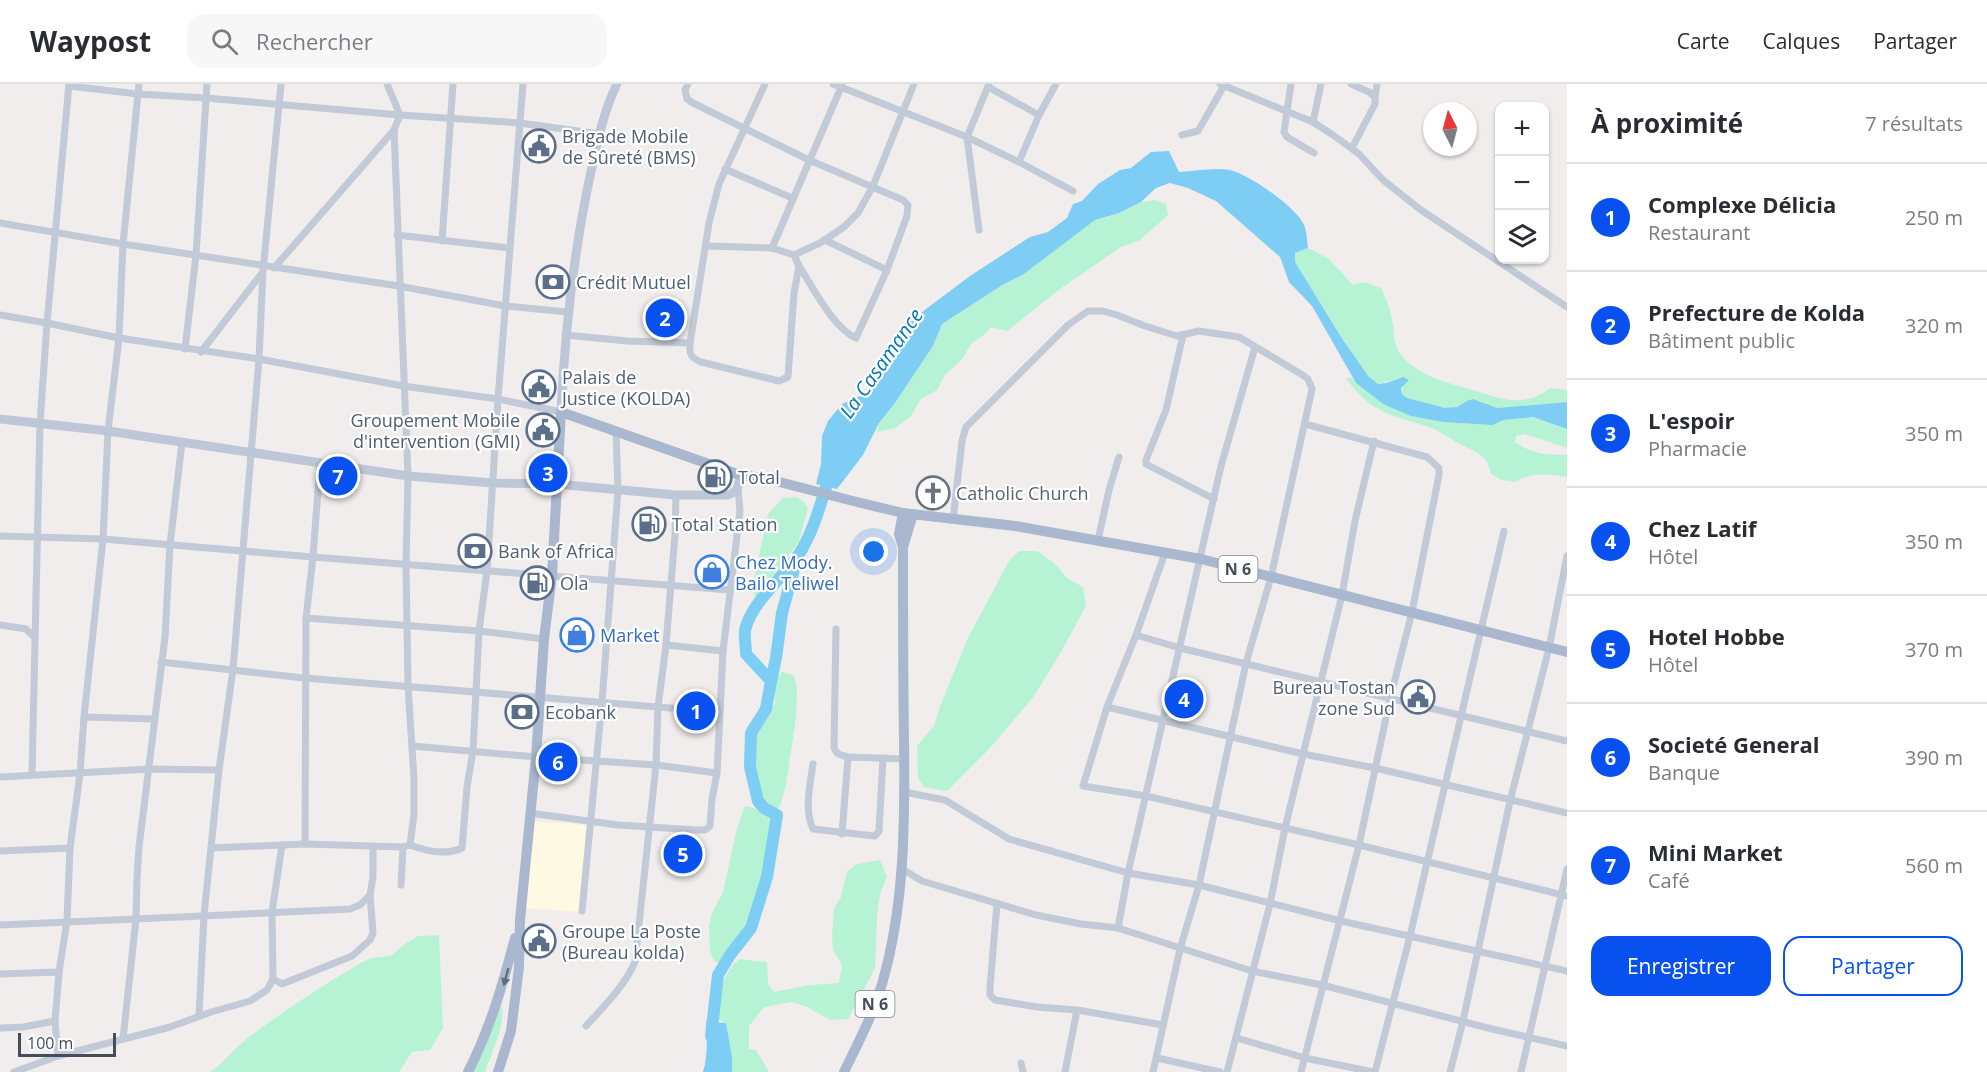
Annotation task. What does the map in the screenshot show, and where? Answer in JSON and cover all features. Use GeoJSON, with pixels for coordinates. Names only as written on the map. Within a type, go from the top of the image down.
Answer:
{"type":"FeatureCollection","features":[{"type":"Feature","properties":{"kind":"main road"},"geometry":{"type":"LineString","coordinates":[[498,1072],[511,1031],[519,967],[520,920],[536,757],[544,639],[552,575],[565,335],[576,247],[600,134],[616,84]]}},
{"type":"Feature","properties":{"kind":"main road"},"geometry":{"type":"LineString","coordinates":[[561,412],[740,475],[764,478],[908,513]]}},
{"type":"Feature","properties":{"kind":"main road"},"geometry":{"type":"LineString","coordinates":[[0,419],[108,431],[408,477],[494,483],[556,484],[676,495],[728,495],[738,489],[740,475]]}},
{"type":"Feature","properties":{"kind":"main road"},"geometry":{"type":"LineString","coordinates":[[880,508],[889,516],[900,534]]}},
{"type":"Feature","properties":{"kind":"main road","name":"N 6"},"geometry":{"type":"LineString","coordinates":[[908,513],[1015,526],[1201,559],[1567,652]]}},
{"type":"Feature","properties":{"kind":"main road","name":"N 6"},"geometry":{"type":"LineString","coordinates":[[903,547],[900,534],[908,513]]}},
{"type":"Feature","properties":{"kind":"main road","name":"N 6"},"geometry":{"type":"LineString","coordinates":[[844,1072],[868,1026],[882,984],[895,932],[902,869],[903,547],[908,513]]}},
{"type":"Feature","properties":{"kind":"main road"},"geometry":{"type":"LineString","coordinates":[[468,1072],[487,1031],[505,981],[520,920]]}},
{"type":"Feature","properties":{"kind":"street"},"geometry":{"type":"LineString","coordinates":[[58,1056],[55,1021],[59,972],[67,921],[70,848],[80,774],[103,539],[108,431],[119,338],[123,244],[139,84]]}},
{"type":"Feature","properties":{"kind":"street"},"geometry":{"type":"LineString","coordinates":[[184,349],[196,255],[207,84]]}},
{"type":"Feature","properties":{"kind":"street"},"geometry":{"type":"LineString","coordinates":[[199,1017],[204,915],[232,669],[259,359],[263,268],[281,84]]}},
{"type":"Feature","properties":{"kind":"street"},"geometry":{"type":"LineString","coordinates":[[273,268],[394,130],[400,115],[387,84]]}},
{"type":"Feature","properties":{"kind":"street"},"geometry":{"type":"LineString","coordinates":[[442,241],[453,84]]}},
{"type":"Feature","properties":{"kind":"street"},"geometry":{"type":"LineString","coordinates":[[212,848],[305,844],[406,846],[445,852],[462,848],[472,751],[479,631],[487,571],[509,248],[524,84]]}},
{"type":"Feature","properties":{"kind":"street"},"geometry":{"type":"LineString","coordinates":[[687,84],[685,90],[687,99],[809,160],[903,200],[908,205],[907,216],[887,270],[856,338],[847,334],[837,323],[794,255]]}},
{"type":"Feature","properties":{"kind":"street"},"geometry":{"type":"LineString","coordinates":[[765,84],[719,184],[709,223],[690,343],[690,354],[693,359],[779,381],[788,377],[794,293],[799,266]]}},
{"type":"Feature","properties":{"kind":"street"},"geometry":{"type":"LineString","coordinates":[[833,84],[967,137],[1073,190]]}},
{"type":"Feature","properties":{"kind":"street"},"geometry":{"type":"LineString","coordinates":[[707,246],[772,248],[794,255],[825,240],[844,227],[858,213],[873,186],[914,84]]}},
{"type":"Feature","properties":{"kind":"street"},"geometry":{"type":"LineString","coordinates":[[1019,162],[1056,84]]}},
{"type":"Feature","properties":{"kind":"street"},"geometry":{"type":"LineString","coordinates":[[1291,84],[1284,129],[1287,137],[1314,153]]}},
{"type":"Feature","properties":{"kind":"street"},"geometry":{"type":"LineString","coordinates":[[1313,122],[1322,84]]}},
{"type":"Feature","properties":{"kind":"street"},"geometry":{"type":"LineString","coordinates":[[1351,84],[1375,97]]}},
{"type":"Feature","properties":{"kind":"street"},"geometry":{"type":"LineString","coordinates":[[1352,148],[1375,104],[1377,84]]}},
{"type":"Feature","properties":{"kind":"street"},"geometry":{"type":"LineString","coordinates":[[32,774],[33,636],[40,423],[69,85],[138,94],[520,123],[600,134]]}},
{"type":"Feature","properties":{"kind":"street"},"geometry":{"type":"LineString","coordinates":[[980,230],[967,137],[989,85],[1039,116]]}},
{"type":"Feature","properties":{"kind":"street"},"geometry":{"type":"LineString","coordinates":[[1182,135],[1198,131],[1223,85],[1313,122],[1352,148],[1383,180],[1421,210],[1567,307]]}},
{"type":"Feature","properties":{"kind":"street"},"geometry":{"type":"LineString","coordinates":[[772,248],[841,86]]}},
{"type":"Feature","properties":{"kind":"street"},"geometry":{"type":"LineString","coordinates":[[394,130],[408,477],[406,564],[408,686],[414,815],[406,846],[401,885]]}},
{"type":"Feature","properties":{"kind":"street"},"geometry":{"type":"LineString","coordinates":[[725,169],[792,198]]}},
{"type":"Feature","properties":{"kind":"street"},"geometry":{"type":"LineString","coordinates":[[0,223],[263,268],[399,286],[505,306],[568,312]]}},
{"type":"Feature","properties":{"kind":"street"},"geometry":{"type":"LineString","coordinates":[[397,235],[509,248]]}},
{"type":"Feature","properties":{"kind":"street"},"geometry":{"type":"LineString","coordinates":[[825,240],[887,270]]}},
{"type":"Feature","properties":{"kind":"street"},"geometry":{"type":"LineString","coordinates":[[201,352],[263,268]]}},
{"type":"Feature","properties":{"kind":"street"},"geometry":{"type":"LineString","coordinates":[[953,520],[962,441],[966,427],[1068,326],[1088,311],[1103,311],[1177,336],[1199,331],[1239,337],[1301,374],[1308,380],[1312,389],[1271,577],[1246,663],[1199,885],[1180,949],[1154,1072]]}},
{"type":"Feature","properties":{"kind":"street"},"geometry":{"type":"LineString","coordinates":[[0,315],[119,338],[259,359],[403,386],[498,399],[561,412]]}},
{"type":"Feature","properties":{"kind":"street"},"geometry":{"type":"LineString","coordinates":[[565,335],[628,341],[690,343]]}},
{"type":"Feature","properties":{"kind":"street"},"geometry":{"type":"LineString","coordinates":[[1183,335],[1166,410],[1146,464],[1214,499]]}},
{"type":"Feature","properties":{"kind":"street"},"geometry":{"type":"LineString","coordinates":[[1118,928],[1128,873],[1221,466],[1255,347]]}},
{"type":"Feature","properties":{"kind":"street"},"geometry":{"type":"LineString","coordinates":[[1301,1072],[1359,845],[1390,699],[1412,612],[1439,475],[1439,468],[1427,457],[1305,424]]}},
{"type":"Feature","properties":{"kind":"street"},"geometry":{"type":"LineString","coordinates":[[582,911],[597,761],[618,490],[616,432]]}},
{"type":"Feature","properties":{"kind":"street"},"geometry":{"type":"LineString","coordinates":[[1227,1072],[1270,904],[1285,828],[1342,595],[1355,521],[1374,441]]}},
{"type":"Feature","properties":{"kind":"street"},"geometry":{"type":"LineString","coordinates":[[123,1039],[136,919],[138,867],[165,637],[170,545],[182,442]]}},
{"type":"Feature","properties":{"kind":"street"},"geometry":{"type":"LineString","coordinates":[[1098,540],[1119,458]]}},
{"type":"Feature","properties":{"kind":"street"},"geometry":{"type":"LineString","coordinates":[[305,844],[306,618],[320,463]]}},
{"type":"Feature","properties":{"kind":"street"},"geometry":{"type":"LineString","coordinates":[[530,813],[590,822],[705,830],[710,826],[717,773],[723,651],[740,511],[738,489]]}},
{"type":"Feature","properties":{"kind":"street"},"geometry":{"type":"LineString","coordinates":[[586,1026],[621,987],[634,962],[656,765],[658,707],[666,645],[676,495]]}},
{"type":"Feature","properties":{"kind":"street"},"geometry":{"type":"LineString","coordinates":[[1237,1038],[1305,1058],[1374,1072],[1410,936],[1443,785],[1504,531]]}},
{"type":"Feature","properties":{"kind":"street"},"geometry":{"type":"LineString","coordinates":[[0,536],[103,539],[729,590]]}},
{"type":"Feature","properties":{"kind":"street"},"geometry":{"type":"LineString","coordinates":[[1165,553],[1107,707],[1083,786],[1146,796],[1564,895]]}},
{"type":"Feature","properties":{"kind":"street"},"geometry":{"type":"LineString","coordinates":[[1450,1072],[1510,801],[1549,648],[1567,556]]}},
{"type":"Feature","properties":{"kind":"street"},"geometry":{"type":"LineString","coordinates":[[306,618],[479,631],[544,639]]}},
{"type":"Feature","properties":{"kind":"street"},"geometry":{"type":"LineString","coordinates":[[0,625],[26,629],[33,636]]}},
{"type":"Feature","properties":{"kind":"street"},"geometry":{"type":"LineString","coordinates":[[836,629],[834,747],[839,755],[848,757],[904,759]]}},
{"type":"Feature","properties":{"kind":"street"},"geometry":{"type":"LineString","coordinates":[[1136,635],[1180,648],[1460,717],[1567,741]]}},
{"type":"Feature","properties":{"kind":"street"},"geometry":{"type":"LineString","coordinates":[[666,645],[723,651]]}},
{"type":"Feature","properties":{"kind":"street"},"geometry":{"type":"LineString","coordinates":[[161,662],[304,678],[719,712]]}},
{"type":"Feature","properties":{"kind":"street"},"geometry":{"type":"LineString","coordinates":[[1107,707],[1567,813]]}},
{"type":"Feature","properties":{"kind":"street"},"geometry":{"type":"LineString","coordinates":[[84,717],[155,719]]}},
{"type":"Feature","properties":{"kind":"street"},"geometry":{"type":"LineString","coordinates":[[412,746],[656,765],[717,773]]}},
{"type":"Feature","properties":{"kind":"street"},"geometry":{"type":"LineString","coordinates":[[842,834],[848,757]]}},
{"type":"Feature","properties":{"kind":"street"},"geometry":{"type":"LineString","coordinates":[[813,764],[809,791],[809,822],[813,829],[875,836],[878,834],[884,758]]}},
{"type":"Feature","properties":{"kind":"street"},"geometry":{"type":"LineString","coordinates":[[0,777],[150,769],[219,770]]}},
{"type":"Feature","properties":{"kind":"street"},"geometry":{"type":"LineString","coordinates":[[904,792],[945,800],[1009,839],[1128,873],[1199,885],[1341,921],[1567,971]]}},
{"type":"Feature","properties":{"kind":"street"},"geometry":{"type":"LineString","coordinates":[[14,1072],[58,1056],[170,1027],[250,1001],[267,990],[273,979],[272,912],[282,845]]}},
{"type":"Feature","properties":{"kind":"street"},"geometry":{"type":"LineString","coordinates":[[273,979],[282,984],[352,956],[370,940],[373,933],[370,895],[373,877],[373,847]]}},
{"type":"Feature","properties":{"kind":"street"},"geometry":{"type":"LineString","coordinates":[[0,851],[70,848]]}},
{"type":"Feature","properties":{"kind":"street"},"geometry":{"type":"LineString","coordinates":[[902,869],[922,881],[1036,915],[1081,924],[1118,928],[1252,971],[1322,985],[1567,1046]]}},
{"type":"Feature","properties":{"kind":"street"},"geometry":{"type":"LineString","coordinates":[[1521,1072],[1564,895],[1567,869]]}},
{"type":"Feature","properties":{"kind":"street"},"geometry":{"type":"LineString","coordinates":[[0,926],[350,909],[360,905],[370,895]]}},
{"type":"Feature","properties":{"kind":"street"},"geometry":{"type":"LineString","coordinates":[[997,904],[990,995],[995,1000],[1037,1007],[1077,1010],[1163,1025]]}},
{"type":"Feature","properties":{"kind":"street"},"geometry":{"type":"LineString","coordinates":[[0,974],[59,972]]}},
{"type":"Feature","properties":{"kind":"street"},"geometry":{"type":"LineString","coordinates":[[1065,1072],[1077,1010]]}},
{"type":"Feature","properties":{"kind":"street"},"geometry":{"type":"LineString","coordinates":[[0,1028],[23,1027],[55,1021]]}},
{"type":"Feature","properties":{"kind":"street"},"geometry":{"type":"LineString","coordinates":[[1157,1058],[1220,1072]]}},
{"type":"Feature","properties":{"kind":"street"},"geometry":{"type":"LineString","coordinates":[[1021,1062],[1023,1072]]}},
{"type":"Feature","properties":{"kind":"shaded area"},"geometry":{"type":"Polygon","coordinates":[[[532,821],[587,825],[580,912],[525,908],[532,821]]]}},
{"type":"Feature","properties":{"kind":"green space"},"geometry":{"type":"Polygon","coordinates":[[[1155,200],[1166,204],[1168,215],[1140,240],[1121,247],[1060,289],[1007,331],[991,327],[971,344],[962,359],[945,375],[937,390],[921,399],[910,417],[895,428],[877,432],[879,423],[933,346],[942,324],[1004,284],[1024,274],[1095,220],[1119,213],[1141,202],[1155,200]]]}},
{"type":"Feature","properties":{"kind":"green space"},"geometry":{"type":"Polygon","coordinates":[[[1308,248],[1329,259],[1353,285],[1366,282],[1382,289],[1390,312],[1398,351],[1415,368],[1448,383],[1508,400],[1529,399],[1550,388],[1567,390],[1567,402],[1497,408],[1475,400],[1452,408],[1443,408],[1407,398],[1402,394],[1403,377],[1378,384],[1369,377],[1341,337],[1295,262],[1295,253],[1308,248]]]}},
{"type":"Feature","properties":{"kind":"green space"},"geometry":{"type":"Polygon","coordinates":[[[1346,378],[1352,378],[1383,404],[1412,416],[1443,422],[1492,425],[1504,420],[1533,417],[1567,429],[1567,448],[1525,434],[1516,436],[1515,442],[1540,453],[1567,455],[1567,477],[1540,475],[1515,482],[1501,480],[1491,474],[1487,462],[1480,454],[1436,430],[1375,407],[1359,394],[1346,378]]]}},
{"type":"Feature","properties":{"kind":"green space"},"geometry":{"type":"Polygon","coordinates":[[[796,497],[808,508],[799,541],[756,598],[753,591],[755,574],[768,514],[783,498],[796,497]]]}},
{"type":"Feature","properties":{"kind":"green space"},"geometry":{"type":"Polygon","coordinates":[[[1019,551],[1037,551],[1054,563],[1068,579],[1083,587],[1086,606],[1034,696],[990,748],[947,791],[924,787],[918,778],[917,746],[934,726],[968,638],[1009,561],[1019,551]]]}},
{"type":"Feature","properties":{"kind":"green space"},"geometry":{"type":"Polygon","coordinates":[[[782,672],[793,675],[796,682],[796,717],[786,785],[780,806],[771,812],[765,804],[753,768],[757,730],[775,704],[774,682],[782,672]]]}},
{"type":"Feature","properties":{"kind":"green space"},"geometry":{"type":"Polygon","coordinates":[[[745,806],[767,812],[773,818],[753,914],[747,928],[722,961],[715,962],[710,952],[709,926],[712,913],[723,892],[737,828],[745,806]]]}},
{"type":"Feature","properties":{"kind":"green space"},"geometry":{"type":"Polygon","coordinates":[[[880,860],[887,877],[880,894],[875,968],[848,1019],[830,1020],[807,1007],[792,1002],[764,1007],[749,1026],[749,1049],[756,1050],[769,1072],[732,1072],[732,1057],[726,1023],[719,1020],[720,995],[728,972],[739,959],[767,962],[768,984],[774,992],[810,985],[839,983],[842,965],[833,950],[834,908],[841,897],[847,871],[857,864],[880,860]]]}},
{"type":"Feature","properties":{"kind":"green space"},"geometry":{"type":"Polygon","coordinates":[[[439,935],[443,1028],[430,1050],[412,1052],[399,1072],[210,1072],[244,1041],[359,964],[371,958],[391,956],[418,936],[439,935]]]}},
{"type":"Feature","properties":{"kind":"green space"},"geometry":{"type":"Polygon","coordinates":[[[500,1002],[501,1026],[485,1072],[473,1072],[500,1002]]]}},
{"type":"Feature","properties":{"kind":"water"},"geometry":{"type":"Polygon","coordinates":[[[1169,151],[1179,172],[1218,169],[1239,173],[1272,193],[1292,210],[1305,227],[1308,248],[1295,253],[1295,262],[1341,337],[1369,377],[1378,384],[1403,377],[1409,380],[1401,388],[1402,394],[1407,398],[1445,408],[1457,407],[1473,399],[1497,408],[1567,402],[1567,429],[1533,417],[1504,420],[1492,425],[1443,422],[1411,416],[1383,404],[1356,383],[1312,306],[1289,282],[1280,257],[1216,201],[1188,188],[1170,183],[1156,188],[1141,202],[1119,213],[1095,220],[1024,274],[1004,284],[942,324],[933,346],[879,423],[863,455],[837,489],[816,484],[821,464],[822,436],[828,421],[842,404],[871,391],[886,354],[902,329],[970,276],[1030,237],[1048,232],[1067,218],[1073,204],[1082,201],[1098,184],[1120,170],[1131,168],[1151,152],[1169,151]]]}},
{"type":"Feature","properties":{"kind":"water"},"geometry":{"type":"Polygon","coordinates":[[[706,1022],[726,1023],[732,1057],[732,1072],[703,1072],[707,1041],[706,1022]]]}},
{"type":"Feature","properties":{"kind":"waterway","name":"La Casamance"},"geometry":{"type":"LineString","coordinates":[[711,1036],[718,975],[751,928],[767,877],[777,815],[764,808],[758,801],[750,767],[751,733],[766,709],[771,681],[746,654],[745,630],[754,609],[804,546],[827,484]]}},
{"type":"Feature","properties":{"kind":"waterway"},"geometry":{"type":"LineString","coordinates":[[771,681],[782,613],[797,559]]}},
{"type":"Feature","properties":{"kind":"place","name":"Brigade Mobile de Sûreté (BMS)"},"geometry":{"type":"Point","coordinates":[539,146]}},
{"type":"Feature","properties":{"kind":"place","name":"Crédit Mutuel"},"geometry":{"type":"Point","coordinates":[553,282]}},
{"type":"Feature","properties":{"kind":"place","name":"Prefecture de Kolda"},"geometry":{"type":"Point","coordinates":[665,318]}},
{"type":"Feature","properties":{"kind":"place","name":"Palais de Justice (KOLDA)"},"geometry":{"type":"Point","coordinates":[539,387]}},
{"type":"Feature","properties":{"kind":"place","name":"Groupement Mobile d'intervention (GMI)"},"geometry":{"type":"Point","coordinates":[543,430]}},
{"type":"Feature","properties":{"kind":"place","name":"L'espoir"},"geometry":{"type":"Point","coordinates":[548,473]}},
{"type":"Feature","properties":{"kind":"place","name":"Mini Market"},"geometry":{"type":"Point","coordinates":[338,476]}},
{"type":"Feature","properties":{"kind":"place","name":"Total"},"geometry":{"type":"Point","coordinates":[715,477]}},
{"type":"Feature","properties":{"kind":"place","name":"Catholic Church"},"geometry":{"type":"Point","coordinates":[933,493]}},
{"type":"Feature","properties":{"kind":"place","name":"Total Station"},"geometry":{"type":"Point","coordinates":[649,524]}},
{"type":"Feature","properties":{"kind":"place","name":"Bank of Africa"},"geometry":{"type":"Point","coordinates":[475,551]}},
{"type":"Feature","properties":{"kind":"place","name":"Chez Mody. Bailo Teliwel"},"geometry":{"type":"Point","coordinates":[712,572]}},
{"type":"Feature","properties":{"kind":"place","name":"Ola"},"geometry":{"type":"Point","coordinates":[537,583]}},
{"type":"Feature","properties":{"kind":"place","name":"Market"},"geometry":{"type":"Point","coordinates":[577,635]}},
{"type":"Feature","properties":{"kind":"place","name":"Bureau Tostan zone Sud"},"geometry":{"type":"Point","coordinates":[1418,697]}},
{"type":"Feature","properties":{"kind":"place","name":"Chez Latif"},"geometry":{"type":"Point","coordinates":[1184,699]}},
{"type":"Feature","properties":{"kind":"place","name":"Complexe Délicia"},"geometry":{"type":"Point","coordinates":[696,711]}},
{"type":"Feature","properties":{"kind":"place","name":"Ecobank"},"geometry":{"type":"Point","coordinates":[522,712]}},
{"type":"Feature","properties":{"kind":"place","name":"Societé General"},"geometry":{"type":"Point","coordinates":[558,762]}},
{"type":"Feature","properties":{"kind":"place","name":"Hotel Hobbe"},"geometry":{"type":"Point","coordinates":[683,854]}},
{"type":"Feature","properties":{"kind":"place","name":"Groupe La Poste (Bureau kolda)"},"geometry":{"type":"Point","coordinates":[539,941]}}]}
